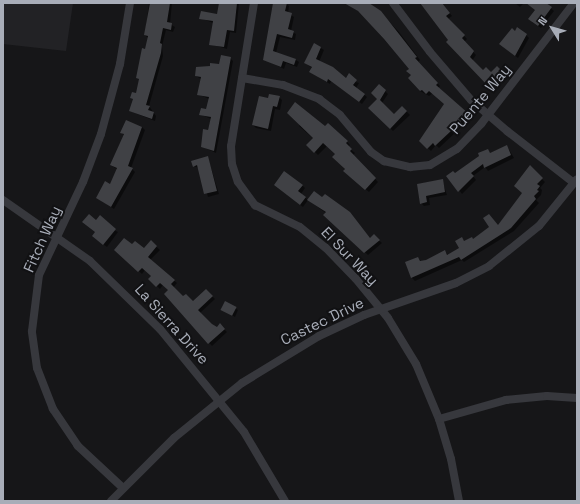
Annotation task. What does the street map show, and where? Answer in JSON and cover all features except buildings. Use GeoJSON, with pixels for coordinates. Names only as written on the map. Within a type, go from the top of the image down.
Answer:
{"type":"FeatureCollection","features":[{"type":"Feature","properties":{"kind":"street","name":"Fitch Way"},"geometry":{"type":"LineString","coordinates":[[123,488],[78,446],[62,426],[45,392],[37,368],[32,331],[35,294],[46,257],[83,182],[101,134],[120,62],[130,3]]}},
{"type":"Feature","properties":{"kind":"street","name":"El Sur Way"},"geometry":{"type":"LineString","coordinates":[[254,3],[231,152],[233,170],[240,187],[255,205],[300,227],[326,248],[356,278],[380,309],[416,364],[439,419],[451,459],[459,501]]}},
{"type":"Feature","properties":{"kind":"street"},"geometry":{"type":"LineString","coordinates":[[393,3],[450,77],[488,116],[576,181]]}},
{"type":"Feature","properties":{"kind":"street","name":"Puente Way"},"geometry":{"type":"LineString","coordinates":[[242,78],[283,85],[319,99],[340,114],[375,155],[404,167],[430,165],[445,158],[472,134],[488,116],[571,4]]}},
{"type":"Feature","properties":{"kind":"street","name":"Castec Drive"},"geometry":{"type":"LineString","coordinates":[[111,501],[174,438],[219,400],[292,350],[380,309],[450,286],[489,266],[539,226],[576,181]]}},
{"type":"Feature","properties":{"kind":"street","name":"La Sierra Drive"},"geometry":{"type":"LineString","coordinates":[[3,200],[56,236],[135,302],[185,357],[219,400],[262,460],[284,501]]}},
{"type":"Feature","properties":{"kind":"street"},"geometry":{"type":"LineString","coordinates":[[439,419],[506,400],[547,396],[577,398]]}},
{"type":"Feature","properties":{"kind":"shaded area"},"geometry":{"type":"Polygon","coordinates":[[[3,3],[73,3],[66,51],[3,44],[3,3]]]}}]}
